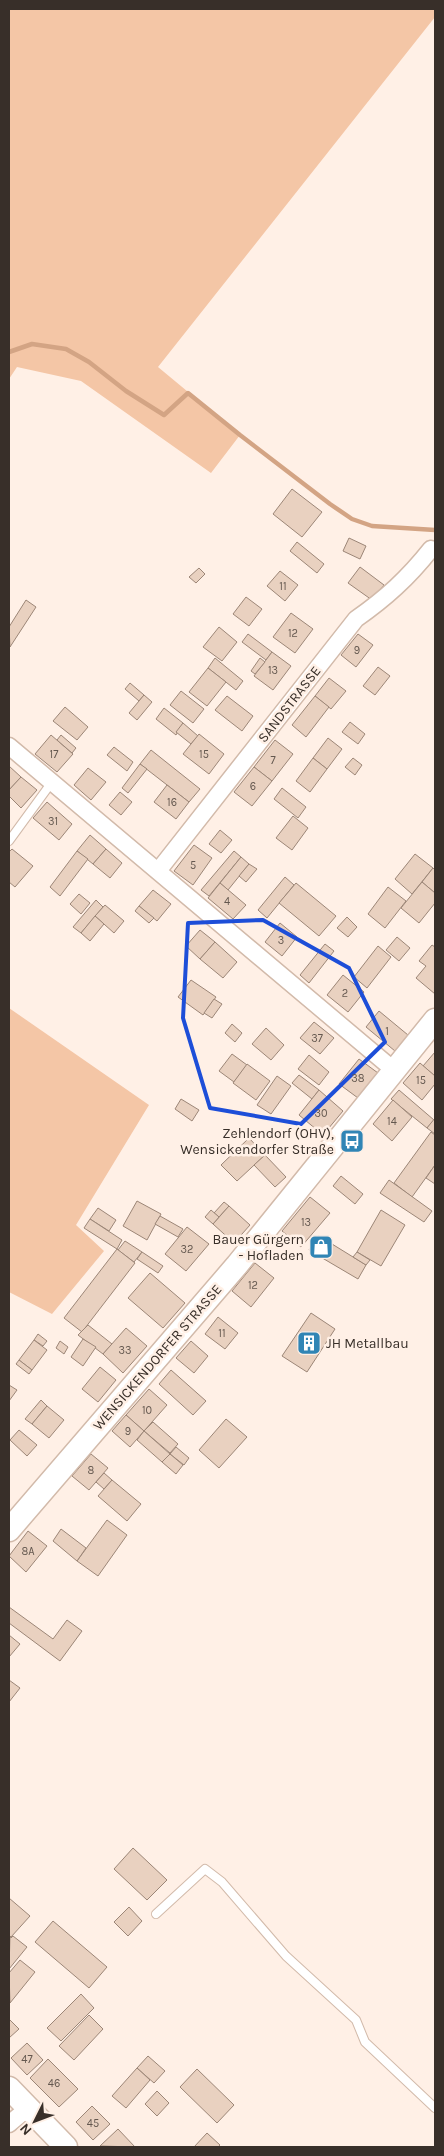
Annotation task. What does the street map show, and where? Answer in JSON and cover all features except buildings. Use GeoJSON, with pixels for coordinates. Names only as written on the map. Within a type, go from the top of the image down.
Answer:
{"type":"FeatureCollection","features":[{"type":"Feature","properties":{"kind":"main road","name":"WENSICKENDORFER STRASSE"},"geometry":{"type":"LineString","coordinates":[[9,1530],[236,1265],[434,1024]]}},
{"type":"Feature","properties":{"kind":"main road"},"geometry":{"type":"LineString","coordinates":[[9,2088],[64,2147]]}},
{"type":"Feature","properties":{"kind":"street","name":"SANDSTRASSE"},"geometry":{"type":"LineString","coordinates":[[158,871],[356,619],[385,599],[412,573],[431,549]]}},
{"type":"Feature","properties":{"kind":"street"},"geometry":{"type":"LineString","coordinates":[[9,746],[395,1070]]}},
{"type":"Feature","properties":{"kind":"street"},"geometry":{"type":"LineString","coordinates":[[9,2124],[28,2108]]}},
{"type":"Feature","properties":{"kind":"lane"},"geometry":{"type":"LineString","coordinates":[[9,841],[52,782]]}},
{"type":"Feature","properties":{"kind":"lane"},"geometry":{"type":"LineString","coordinates":[[156,1914],[205,1869],[222,1882],[286,1956],[356,2020],[365,2042],[435,2108]]}},
{"type":"Feature","properties":{"kind":"highlighted area"},"geometry":{"type":"Polygon","coordinates":[[[263,920],[349,968],[385,1042],[301,1124],[210,1108],[183,1018],[188,923],[263,920]]]}},
{"type":"Feature","properties":{"kind":"shaded area"},"geometry":{"type":"Polygon","coordinates":[[[9,9],[435,9],[435,17],[158,367],[240,435],[211,473],[81,381],[17,367],[9,379],[9,9]]]}},
{"type":"Feature","properties":{"kind":"shaded area"},"geometry":{"type":"Polygon","coordinates":[[[9,1008],[149,1105],[76,1225],[104,1251],[52,1314],[9,1292],[9,1008]]]}},
{"type":"Feature","properties":{"kind":"waterway"},"geometry":{"type":"LineString","coordinates":[[9,352],[32,344],[66,349],[89,362],[126,391],[164,415],[188,393],[240,435],[352,519],[372,526],[435,530]]}},
{"type":"Feature","properties":{"kind":"place","name":"Zehlendorf (OHV), Wensickendorfer Straße"},"geometry":{"type":"Point","coordinates":[352,1141]}},
{"type":"Feature","properties":{"kind":"place","name":"Bauer Gürgern - Hofladen"},"geometry":{"type":"Point","coordinates":[321,1247]}},
{"type":"Feature","properties":{"kind":"place","name":"JH Metallbau"},"geometry":{"type":"Point","coordinates":[309,1343]}}]}
